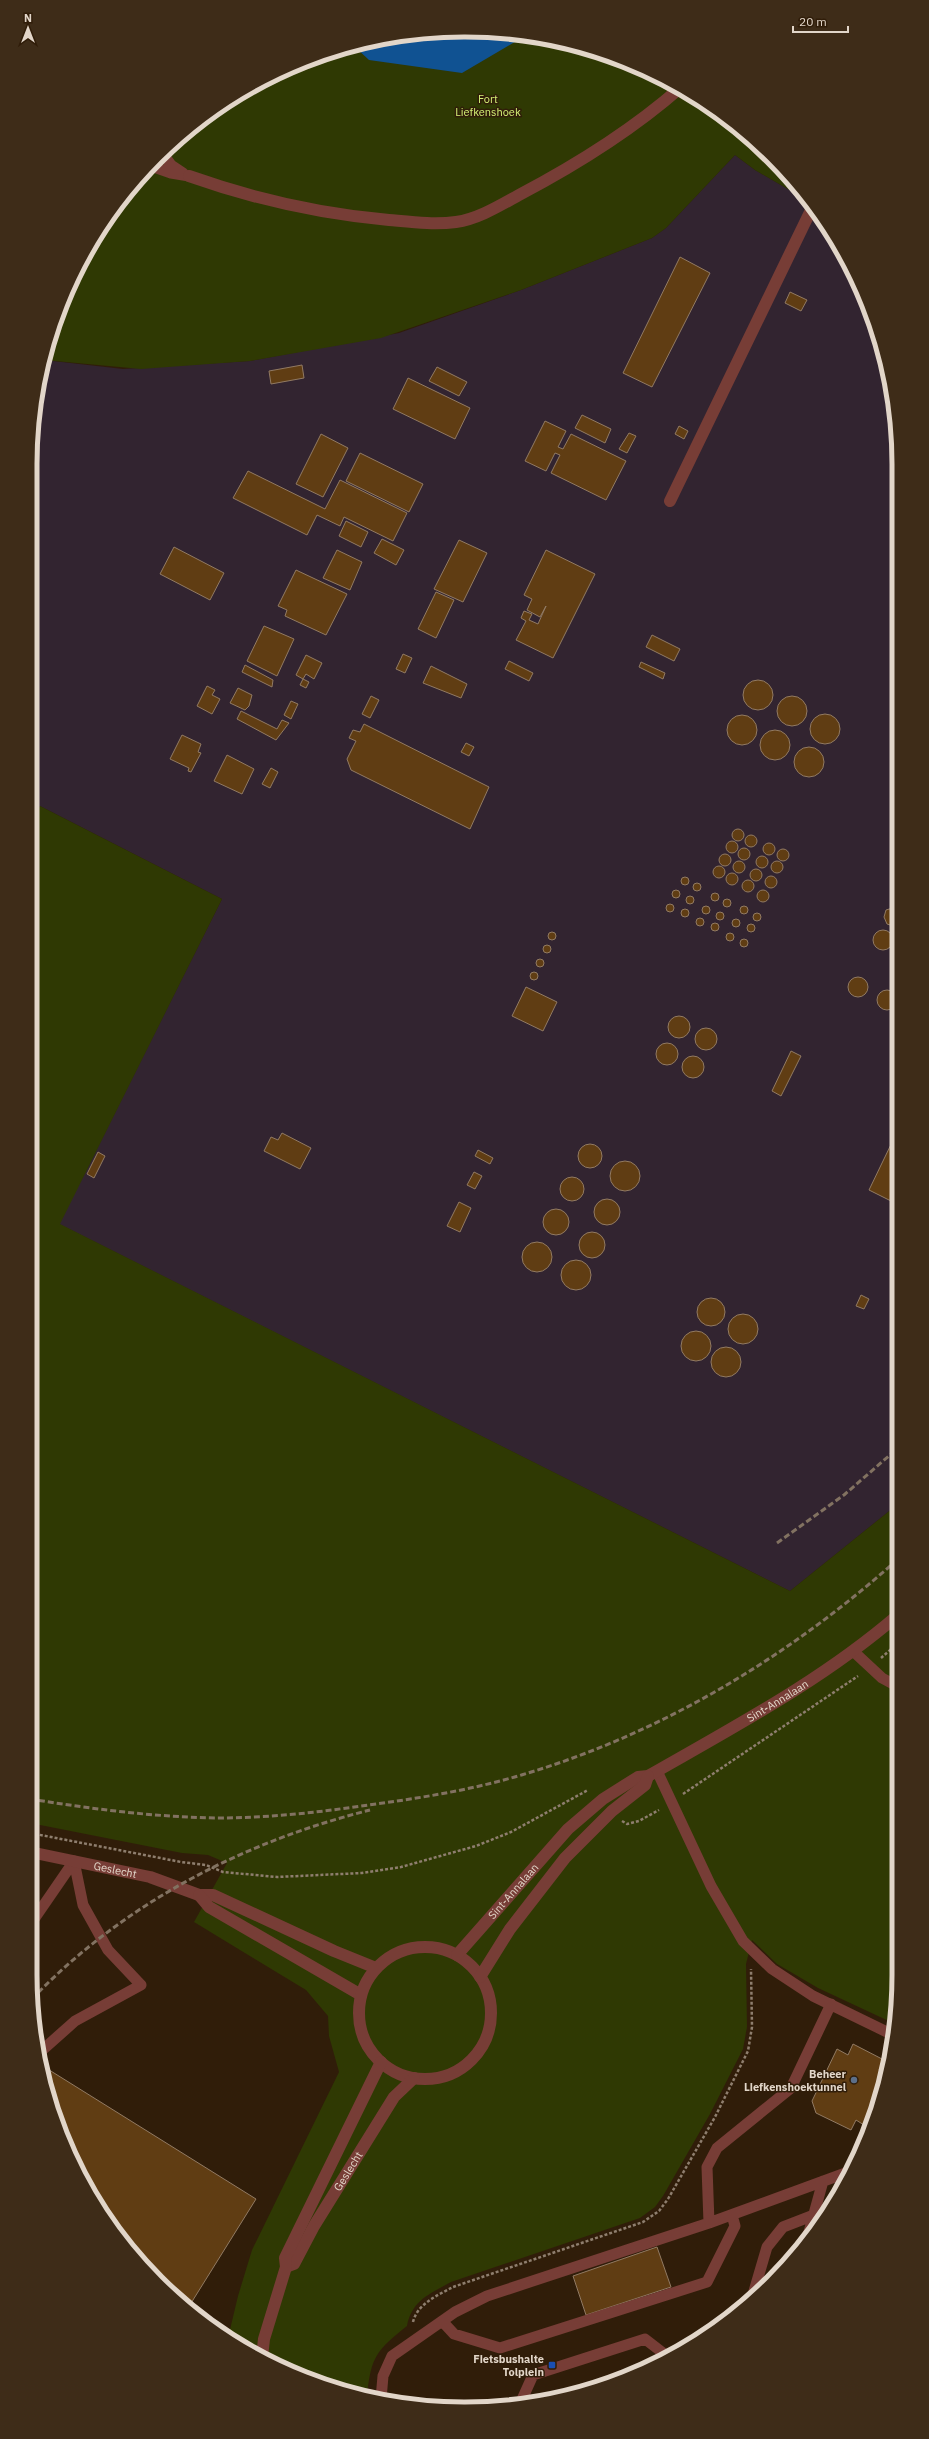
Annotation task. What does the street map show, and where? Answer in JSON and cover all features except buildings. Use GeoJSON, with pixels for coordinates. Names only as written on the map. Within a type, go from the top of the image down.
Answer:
{"type":"FeatureCollection","features":[{"type":"Feature","properties":{"kind":"street"},"geometry":{"type":"LineString","coordinates":[[189,176],[226,189],[324,213],[417,223],[456,222],[485,213],[585,159],[631,127],[675,92]]}},
{"type":"Feature","properties":{"kind":"street"},"geometry":{"type":"LineString","coordinates":[[670,501],[810,212]]}},
{"type":"Feature","properties":{"kind":"street","name":"Sint-Annalaan"},"geometry":{"type":"LineString","coordinates":[[457,1955],[568,1829],[603,1799],[638,1777],[653,1773],[791,1695],[892,1621]]}},
{"type":"Feature","properties":{"kind":"street","name":"Sint-Annalaan"},"geometry":{"type":"LineString","coordinates":[[480,1977],[510,1929],[565,1858],[612,1811],[645,1785],[653,1773]]}},
{"type":"Feature","properties":{"kind":"street","name":"Geslecht"},"geometry":{"type":"LineString","coordinates":[[37,1853],[150,1877],[199,1895],[213,1895],[334,1951],[376,1968]]}},
{"type":"Feature","properties":{"kind":"street","name":"Geslecht"},"geometry":{"type":"LineString","coordinates":[[199,1895],[209,1907],[361,1995]]}},
{"type":"Feature","properties":{"kind":"street"},"geometry":{"type":"LineString","coordinates":[[414,1947],[436,1948],[457,1955],[470,1964],[480,1977],[489,1996],[491,2018],[486,2039],[474,2057],[457,2071],[436,2078],[414,2078],[397,2072],[381,2062],[369,2048],[362,2031],[359,2013],[361,1995],[367,1981],[376,1968],[394,1954],[414,1947]]}},
{"type":"Feature","properties":{"kind":"street","name":"Geslecht"},"geometry":{"type":"LineString","coordinates":[[263,2351],[264,2340],[286,2267],[285,2258],[381,2062]]}},
{"type":"Feature","properties":{"kind":"street","name":"Geslecht"},"geometry":{"type":"LineString","coordinates":[[286,2267],[294,2264],[314,2226],[394,2097],[414,2078]]}},
{"type":"Feature","properties":{"kind":"lane"},"geometry":{"type":"LineString","coordinates":[[166,158],[171,165],[189,176]]}},
{"type":"Feature","properties":{"kind":"lane"},"geometry":{"type":"LineString","coordinates":[[157,168],[171,173],[189,176]]}},
{"type":"Feature","properties":{"kind":"lane"},"geometry":{"type":"LineString","coordinates":[[852,1651],[882,1678],[892,1683]]}},
{"type":"Feature","properties":{"kind":"lane"},"geometry":{"type":"LineString","coordinates":[[653,1773],[672,1802],[711,1886],[743,1941],[772,1969],[813,1996],[888,2032]]}},
{"type":"Feature","properties":{"kind":"lane"},"geometry":{"type":"LineString","coordinates":[[37,1915],[74,1861]]}},
{"type":"Feature","properties":{"kind":"lane"},"geometry":{"type":"LineString","coordinates":[[44,2049],[75,2021],[141,1985],[108,1950],[83,1906],[74,1861]]}},
{"type":"Feature","properties":{"kind":"lane"},"geometry":{"type":"LineString","coordinates":[[709,2223],[707,2167],[717,2148],[791,2088],[831,2004]]}},
{"type":"Feature","properties":{"kind":"lane"},"geometry":{"type":"LineString","coordinates":[[381,2394],[383,2376],[392,2356],[442,2321],[487,2296],[709,2223],[842,2174]]}},
{"type":"Feature","properties":{"kind":"lane"},"geometry":{"type":"LineString","coordinates":[[818,2215],[823,2182]]}},
{"type":"Feature","properties":{"kind":"lane"},"geometry":{"type":"LineString","coordinates":[[442,2321],[454,2334],[500,2348],[707,2282],[736,2226],[732,2215]]}},
{"type":"Feature","properties":{"kind":"lane"},"geometry":{"type":"LineString","coordinates":[[755,2288],[767,2247],[783,2227],[815,2220]]}},
{"type":"Feature","properties":{"kind":"lane"},"geometry":{"type":"LineString","coordinates":[[523,2398],[533,2375],[623,2346],[646,2339],[664,2353]]}},
{"type":"Feature","properties":{"kind":"path"},"geometry":{"type":"LineString","coordinates":[[612,1811],[627,1824],[638,1821],[672,1802],[870,1668],[892,1649]]}},
{"type":"Feature","properties":{"kind":"path"},"geometry":{"type":"LineString","coordinates":[[37,1834],[181,1862],[206,1865],[223,1872],[277,1876],[322,1876],[362,1873],[434,1859],[511,1832],[588,1790],[597,1791],[603,1799]]}},
{"type":"Feature","properties":{"kind":"path"},"geometry":{"type":"LineString","coordinates":[[416,2338],[413,2326],[415,2316],[426,2302],[453,2287],[643,2222],[659,2211],[712,2123],[748,2050],[752,2027],[751,1964],[754,1951]]}},
{"type":"Feature","properties":{"kind":"shaded area"},"geometry":{"type":"Polygon","coordinates":[[[735,155],[755,170],[794,193],[804,204],[835,251],[848,275],[859,301],[869,327],[884,381],[891,437],[892,1509],[790,1591],[59,1224],[222,899],[40,806],[37,811],[37,464],[41,409],[45,381],[50,361],[123,369],[250,361],[399,333],[521,290],[652,238],[666,228],[735,155]]]}},
{"type":"Feature","properties":{"kind":"green space","name":"Fort Liefkenshoek"},"geometry":{"type":"Polygon","coordinates":[[[464,37],[492,38],[548,45],[602,60],[654,81],[702,109],[725,125],[767,162],[794,193],[755,170],[735,155],[666,228],[652,238],[521,290],[381,338],[250,361],[141,369],[50,361],[60,327],[81,275],[109,227],[125,204],[162,162],[204,125],[251,94],[275,81],[327,60],[354,52],[381,45],[409,41],[464,37]]]}},
{"type":"Feature","properties":{"kind":"green space"},"geometry":{"type":"Polygon","coordinates":[[[40,806],[222,899],[60,1224],[790,1591],[892,1509],[892,1974],[889,2021],[818,1988],[777,1964],[752,1940],[746,1964],[747,2027],[743,2049],[710,2114],[663,2196],[655,2207],[640,2218],[451,2282],[429,2294],[413,2310],[409,2317],[407,2326],[389,2341],[377,2355],[371,2372],[368,2391],[327,2379],[275,2358],[230,2332],[238,2296],[252,2250],[339,2072],[329,2036],[328,2016],[306,1990],[194,1922],[227,1863],[208,1855],[182,1853],[37,1824],[37,811],[40,806]]]}},
{"type":"Feature","properties":{"kind":"water"},"geometry":{"type":"Polygon","coordinates":[[[464,37],[517,41],[462,73],[369,60],[359,51],[381,45],[409,41],[464,37]]]}},
{"type":"Feature","properties":{"kind":"railway"},"geometry":{"type":"LineString","coordinates":[[777,1543],[844,1495],[892,1453]]}},
{"type":"Feature","properties":{"kind":"railway"},"geometry":{"type":"LineString","coordinates":[[37,1800],[146,1814],[217,1818],[253,1817],[343,1809],[440,1794],[518,1776],[570,1759],[622,1739],[720,1689],[767,1660],[812,1628],[856,1595],[892,1564]]}},
{"type":"Feature","properties":{"kind":"railway"},"geometry":{"type":"LineString","coordinates":[[38,1994],[68,1965],[106,1933],[146,1905],[188,1880],[277,1840],[323,1823],[370,1810]]}},
{"type":"Feature","properties":{"kind":"place","name":"Beheer Liefkenshoektunnel"},"geometry":{"type":"Point","coordinates":[854,2080]}},
{"type":"Feature","properties":{"kind":"place","name":"Fietsbushalte Tolplein"},"geometry":{"type":"Point","coordinates":[552,2365]}}]}
